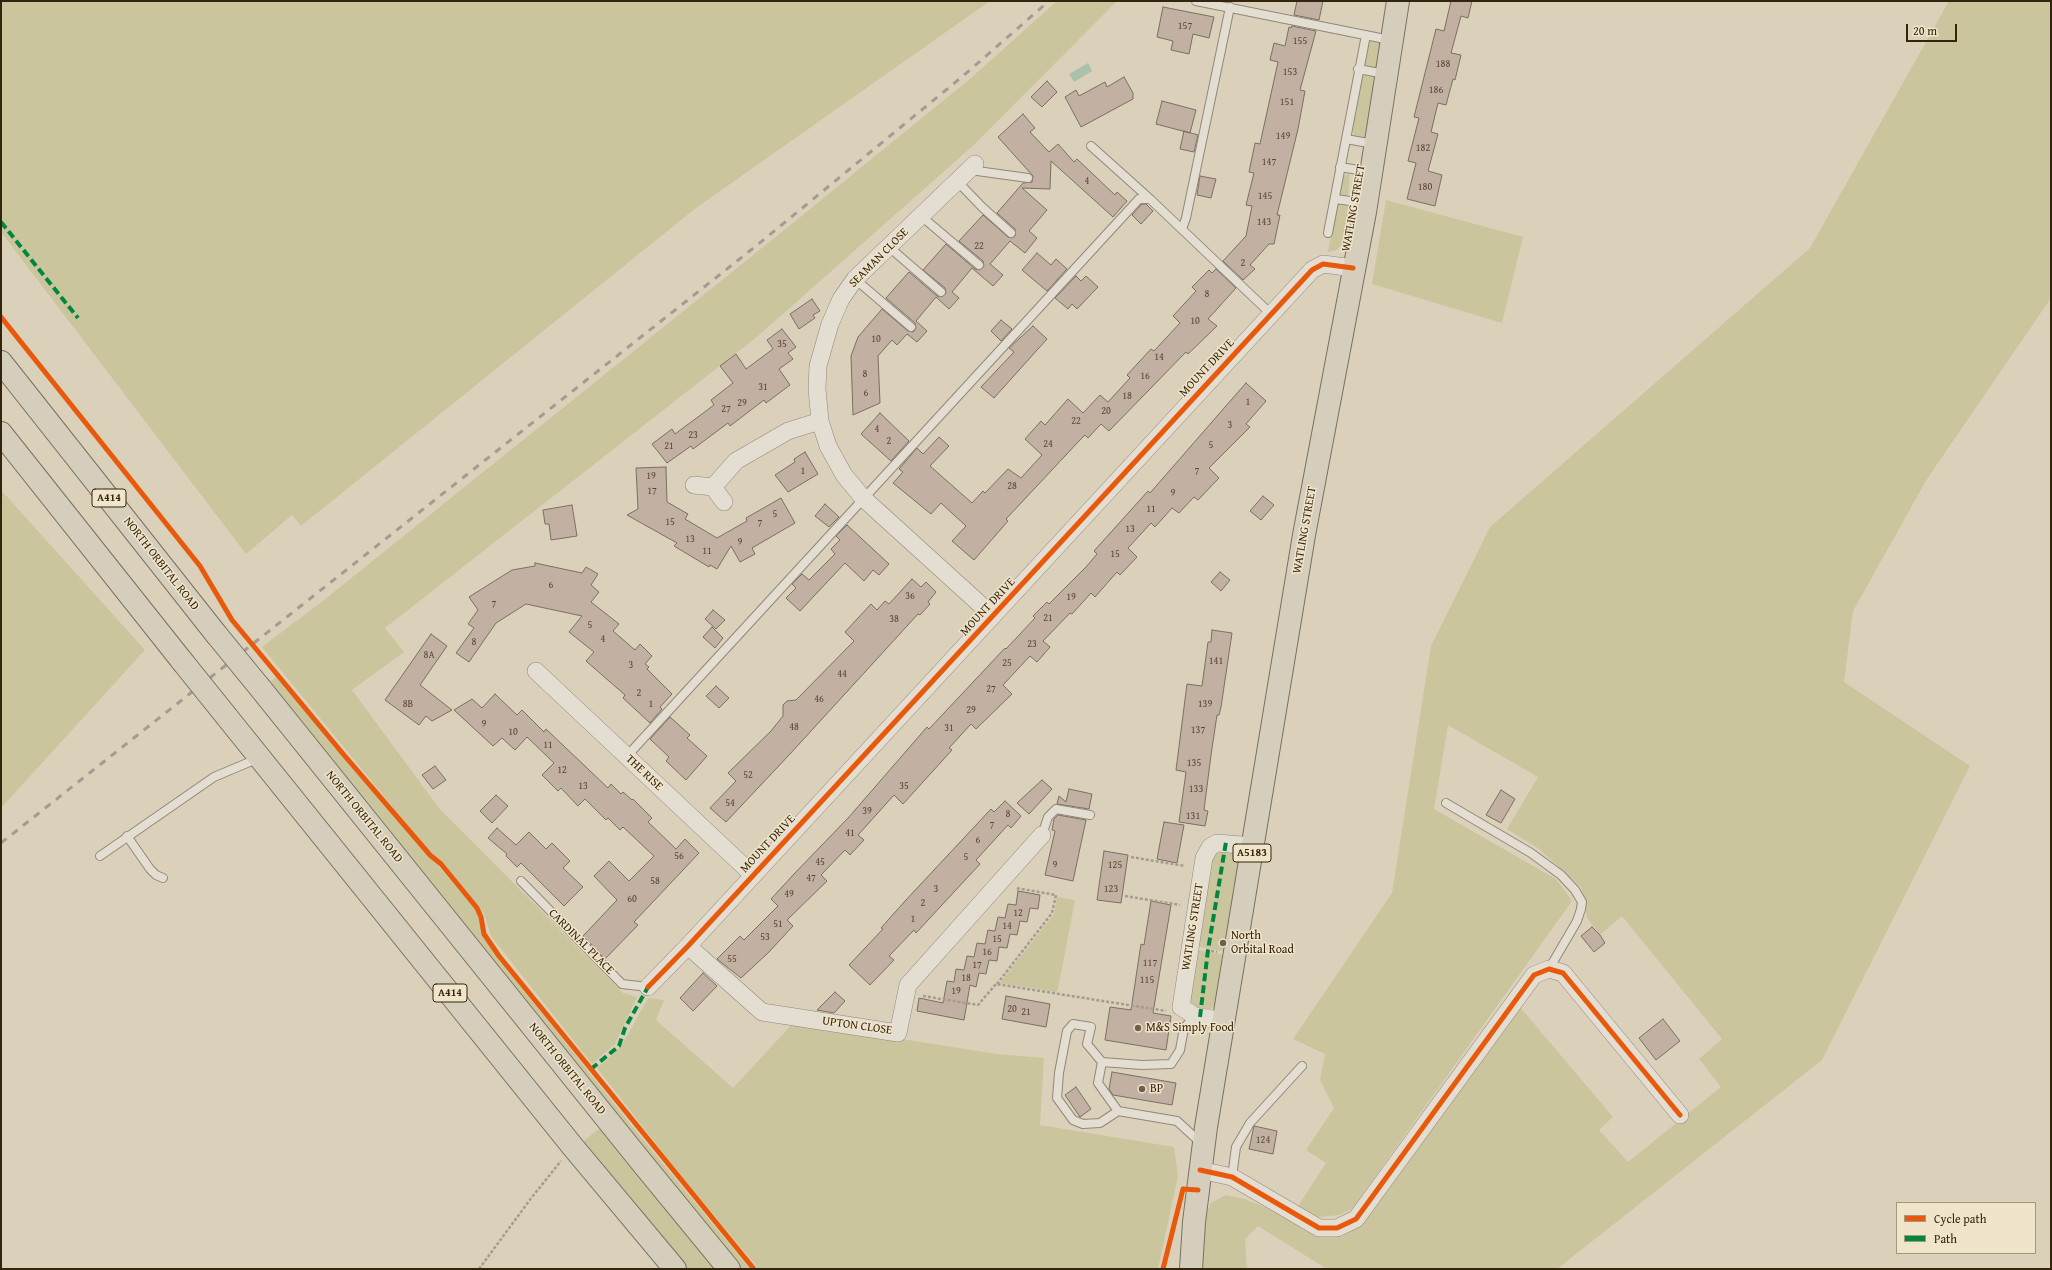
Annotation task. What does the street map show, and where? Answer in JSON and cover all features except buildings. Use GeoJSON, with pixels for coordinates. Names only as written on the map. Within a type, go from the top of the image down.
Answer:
{"type":"FeatureCollection","features":[{"type":"Feature","properties":{"kind":"main road","name":"WATLING STREET"},"geometry":{"type":"LineString","coordinates":[[1191,1269],[1194,1222],[1200,1170],[1224,1021],[1304,535],[1366,203],[1398,1]]}},
{"type":"Feature","properties":{"kind":"main road","name":"NORTH ORBITAL ROAD"},"geometry":{"type":"LineString","coordinates":[[1,362],[216,634],[642,1164],[729,1269]]}},
{"type":"Feature","properties":{"kind":"main road","name":"A414"},"geometry":{"type":"LineString","coordinates":[[1,433],[259,758],[573,1148],[675,1269]]}},
{"type":"Feature","properties":{"kind":"street","name":"SEAMAN CLOSE"},"geometry":{"type":"LineString","coordinates":[[967,172],[855,280],[841,300],[830,324],[818,366],[817,389],[820,421],[828,446],[844,475],[863,498],[993,616]]}},
{"type":"Feature","properties":{"kind":"street","name":"MOUNT DRIVE"},"geometry":{"type":"LineString","coordinates":[[648,987],[688,946],[1312,270],[1323,264],[1353,268]]}},
{"type":"Feature","properties":{"kind":"street"},"geometry":{"type":"LineString","coordinates":[[713,487],[736,461],[788,431],[820,421]]}},
{"type":"Feature","properties":{"kind":"street"},"geometry":{"type":"LineString","coordinates":[[694,485],[713,487],[724,502]]}},
{"type":"Feature","properties":{"kind":"street","name":"THE RISE"},"geometry":{"type":"LineString","coordinates":[[536,671],[753,875]]}},
{"type":"Feature","properties":{"kind":"street","name":"UPTON CLOSE"},"geometry":{"type":"LineString","coordinates":[[688,946],[762,1012],[898,1032],[908,985],[1042,834]]}},
{"type":"Feature","properties":{"kind":"street","name":"WATLING STREET"},"geometry":{"type":"LineString","coordinates":[[1191,1014],[1182,1007],[1181,1002],[1204,858],[1210,847],[1217,843],[1253,846]]}},
{"type":"Feature","properties":{"kind":"street"},"geometry":{"type":"LineString","coordinates":[[1200,1170],[1232,1177],[1319,1228],[1337,1228],[1356,1219],[1534,975],[1549,969],[1563,974],[1680,1115]]}},
{"type":"Feature","properties":{"kind":"street"},"geometry":{"type":"LineString","coordinates":[[1191,1014],[1224,1021]]}},
{"type":"Feature","properties":{"kind":"lane"},"geometry":{"type":"LineString","coordinates":[[1196,1],[1391,40]]}},
{"type":"Feature","properties":{"kind":"lane"},"geometry":{"type":"LineString","coordinates":[[1182,229],[1186,218],[1230,7]]}},
{"type":"Feature","properties":{"kind":"lane"},"geometry":{"type":"LineString","coordinates":[[1328,233],[1358,69],[1366,35]]}},
{"type":"Feature","properties":{"kind":"lane"},"geometry":{"type":"LineString","coordinates":[[1358,69],[1386,74]]}},
{"type":"Feature","properties":{"kind":"lane"},"geometry":{"type":"LineString","coordinates":[[1346,138],[1375,144]]}},
{"type":"Feature","properties":{"kind":"lane"},"geometry":{"type":"LineString","coordinates":[[1091,146],[1150,199],[1271,314]]}},
{"type":"Feature","properties":{"kind":"lane"},"geometry":{"type":"LineString","coordinates":[[1340,166],[1371,172]]}},
{"type":"Feature","properties":{"kind":"lane"},"geometry":{"type":"LineString","coordinates":[[1012,233],[982,207],[967,172],[1028,178]]}},
{"type":"Feature","properties":{"kind":"lane"},"geometry":{"type":"LineString","coordinates":[[626,756],[1139,199],[1150,199]]}},
{"type":"Feature","properties":{"kind":"lane"},"geometry":{"type":"LineString","coordinates":[[1335,199],[1366,203]]}},
{"type":"Feature","properties":{"kind":"lane"},"geometry":{"type":"LineString","coordinates":[[921,216],[979,266]]}},
{"type":"Feature","properties":{"kind":"lane"},"geometry":{"type":"LineString","coordinates":[[889,247],[941,292]]}},
{"type":"Feature","properties":{"kind":"lane"},"geometry":{"type":"LineString","coordinates":[[855,280],[911,327]]}},
{"type":"Feature","properties":{"kind":"lane"},"geometry":{"type":"LineString","coordinates":[[100,856],[214,777],[259,758]]}},
{"type":"Feature","properties":{"kind":"lane"},"geometry":{"type":"LineString","coordinates":[[1446,803],[1531,853],[1561,875],[1575,890],[1582,902],[1582,909],[1577,921],[1549,969]]}},
{"type":"Feature","properties":{"kind":"lane"},"geometry":{"type":"LineString","coordinates":[[1042,834],[1048,818],[1056,809],[1090,816]]}},
{"type":"Feature","properties":{"kind":"lane"},"geometry":{"type":"LineString","coordinates":[[127,836],[156,875],[164,878]]}},
{"type":"Feature","properties":{"kind":"lane","name":"CARDINAL PLACE"},"geometry":{"type":"LineString","coordinates":[[521,882],[622,984],[648,987]]}},
{"type":"Feature","properties":{"kind":"lane"},"geometry":{"type":"LineString","coordinates":[[1191,1014],[1184,1028],[1180,1050],[1171,1064],[1142,1065],[1102,1062],[1087,1044],[1091,1027],[1073,1024],[1067,1031],[1059,1073],[1057,1098],[1073,1120],[1083,1124],[1100,1123],[1118,1111],[1177,1121],[1204,1146]]}},
{"type":"Feature","properties":{"kind":"lane"},"geometry":{"type":"LineString","coordinates":[[1102,1062],[1098,1083],[1118,1111]]}},
{"type":"Feature","properties":{"kind":"lane"},"geometry":{"type":"LineString","coordinates":[[1232,1177],[1236,1147],[1250,1123],[1302,1066]]}},
{"type":"Feature","properties":{"kind":"path"},"geometry":{"type":"LineString","coordinates":[[1131,857],[1202,869]]}},
{"type":"Feature","properties":{"kind":"path"},"geometry":{"type":"LineString","coordinates":[[906,993],[978,1005],[996,984],[1052,913],[1056,895],[998,884]]}},
{"type":"Feature","properties":{"kind":"path"},"geometry":{"type":"LineString","coordinates":[[1125,896],[1196,907]]}},
{"type":"Feature","properties":{"kind":"path"},"geometry":{"type":"LineString","coordinates":[[1189,947],[1235,955]]}},
{"type":"Feature","properties":{"kind":"path"},"geometry":{"type":"LineString","coordinates":[[996,984],[1191,1014]]}},
{"type":"Feature","properties":{"kind":"path"},"geometry":{"type":"LineString","coordinates":[[479,1269],[532,1196],[573,1148]]}},
{"type":"Feature","properties":{"kind":"shaded area"},"geometry":{"type":"Polygon","coordinates":[[[1,1],[990,1],[696,208],[301,526],[292,515],[246,554],[1,232],[1,1]]]}},
{"type":"Feature","properties":{"kind":"shaded area"},"geometry":{"type":"Polygon","coordinates":[[[1057,1],[1117,1],[975,144],[758,336],[385,628],[404,652],[352,690],[439,808],[623,993],[637,997],[615,1044],[592,1064],[491,936],[484,914],[439,859],[427,849],[262,647],[324,600],[788,227],[971,78],[1057,1]]]}},
{"type":"Feature","properties":{"kind":"shaded area"},"geometry":{"type":"Polygon","coordinates":[[[1949,1],[2051,1],[2051,298],[1927,479],[1853,611],[1844,682],[1970,766],[1822,1060],[1557,1269],[1327,1269],[1258,1226],[1245,1239],[1247,1269],[1202,1269],[1204,1218],[1211,1203],[1226,1195],[1245,1199],[1274,1211],[1314,1236],[1341,1237],[1361,1226],[1520,1007],[1613,1117],[1599,1130],[1628,1162],[1721,1087],[1699,1059],[1722,1039],[1622,916],[1600,935],[1587,918],[1581,887],[1538,848],[1507,829],[1538,777],[1448,725],[1434,809],[1556,879],[1572,901],[1352,1209],[1339,1215],[1318,1217],[1298,1206],[1326,1163],[1306,1150],[1334,1108],[1320,1080],[1325,1054],[1293,1039],[1392,893],[1431,646],[1490,527],[1810,248],[1949,1]]]}},
{"type":"Feature","properties":{"kind":"shaded area"},"geometry":{"type":"Polygon","coordinates":[[[1368,39],[1386,42],[1381,71],[1362,66],[1368,39]]]}},
{"type":"Feature","properties":{"kind":"shaded area"},"geometry":{"type":"Polygon","coordinates":[[[1088,63],[1092,71],[1074,82],[1069,74],[1088,63]]]}},
{"type":"Feature","properties":{"kind":"shaded area"},"geometry":{"type":"Polygon","coordinates":[[[1362,74],[1379,77],[1369,138],[1353,136],[1354,111],[1362,74]]]}},
{"type":"Feature","properties":{"kind":"shaded area"},"geometry":{"type":"Polygon","coordinates":[[[1350,174],[1348,196],[1338,195],[1341,177],[1350,174]]]}},
{"type":"Feature","properties":{"kind":"shaded area"},"geometry":{"type":"Polygon","coordinates":[[[1386,200],[1523,237],[1502,323],[1372,284],[1386,200]]]}},
{"type":"Feature","properties":{"kind":"shaded area"},"geometry":{"type":"Polygon","coordinates":[[[1337,203],[1346,204],[1349,209],[1346,239],[1337,250],[1328,252],[1337,203]]]}},
{"type":"Feature","properties":{"kind":"shaded area"},"geometry":{"type":"Polygon","coordinates":[[[1,490],[145,650],[1,808],[1,490]]]}},
{"type":"Feature","properties":{"kind":"shaded area"},"geometry":{"type":"Polygon","coordinates":[[[276,677],[476,910],[480,918],[482,934],[494,953],[631,1125],[750,1269],[741,1269],[643,1150],[269,683],[276,677]]]}},
{"type":"Feature","properties":{"kind":"shaded area"},"geometry":{"type":"Polygon","coordinates":[[[1219,849],[1236,850],[1242,857],[1226,952],[1196,946],[1209,863],[1219,849]]]}},
{"type":"Feature","properties":{"kind":"shaded area"},"geometry":{"type":"Polygon","coordinates":[[[1057,897],[1075,900],[1058,989],[1056,992],[1000,983],[1054,914],[1057,897]]]}},
{"type":"Feature","properties":{"kind":"shaded area"},"geometry":{"type":"Polygon","coordinates":[[[1196,950],[1226,955],[1219,996],[1214,1006],[1209,1010],[1197,1008],[1192,1005],[1189,999],[1196,950]]]}},
{"type":"Feature","properties":{"kind":"shaded area"},"geometry":{"type":"Polygon","coordinates":[[[648,998],[664,1000],[656,1020],[733,1088],[794,1022],[997,1054],[1044,1058],[1040,1125],[1174,1147],[1178,1176],[1158,1269],[759,1269],[679,1173],[597,1068],[621,1047],[648,998]]]}},
{"type":"Feature","properties":{"kind":"shaded area"},"geometry":{"type":"Polygon","coordinates":[[[600,1128],[716,1269],[683,1269],[580,1144],[600,1128]]]}},
{"type":"Feature","properties":{"kind":"railway"},"geometry":{"type":"LineString","coordinates":[[1,843],[756,246],[963,76],[1049,1]]}},
{"type":"Feature","properties":{"kind":"marked path"},"geometry":{"type":"LineString","coordinates":[[1,222],[78,318]]}},
{"type":"Feature","properties":{"kind":"marked path"},"geometry":{"type":"LineString","coordinates":[[1200,1017],[1208,950],[1226,842]]}},
{"type":"Feature","properties":{"kind":"marked path"},"geometry":{"type":"LineString","coordinates":[[591,1069],[619,1046],[625,1028],[648,987]]}},
{"type":"Feature","properties":{"kind":"cycle path"},"geometry":{"type":"LineString","coordinates":[[648,987],[688,946],[1312,270],[1323,264],[1353,268]]}},
{"type":"Feature","properties":{"kind":"cycle path"},"geometry":{"type":"LineString","coordinates":[[1,317],[200,566],[232,620],[344,755],[430,855],[441,864],[477,908],[481,917],[484,934],[499,956],[754,1269]]}},
{"type":"Feature","properties":{"kind":"cycle path"},"geometry":{"type":"LineString","coordinates":[[1200,1170],[1232,1177],[1319,1228],[1337,1228],[1356,1219],[1534,975],[1549,969],[1563,973],[1680,1115]]}},
{"type":"Feature","properties":{"kind":"cycle path"},"geometry":{"type":"LineString","coordinates":[[1163,1269],[1183,1189],[1198,1190]]}},
{"type":"Feature","properties":{"kind":"place","name":"North Orbital Road"},"geometry":{"type":"Point","coordinates":[1223,943]}},
{"type":"Feature","properties":{"kind":"place","name":"M&S Simply Food"},"geometry":{"type":"Point","coordinates":[1138,1028]}},
{"type":"Feature","properties":{"kind":"place","name":"BP"},"geometry":{"type":"Point","coordinates":[1142,1089]}}]}
